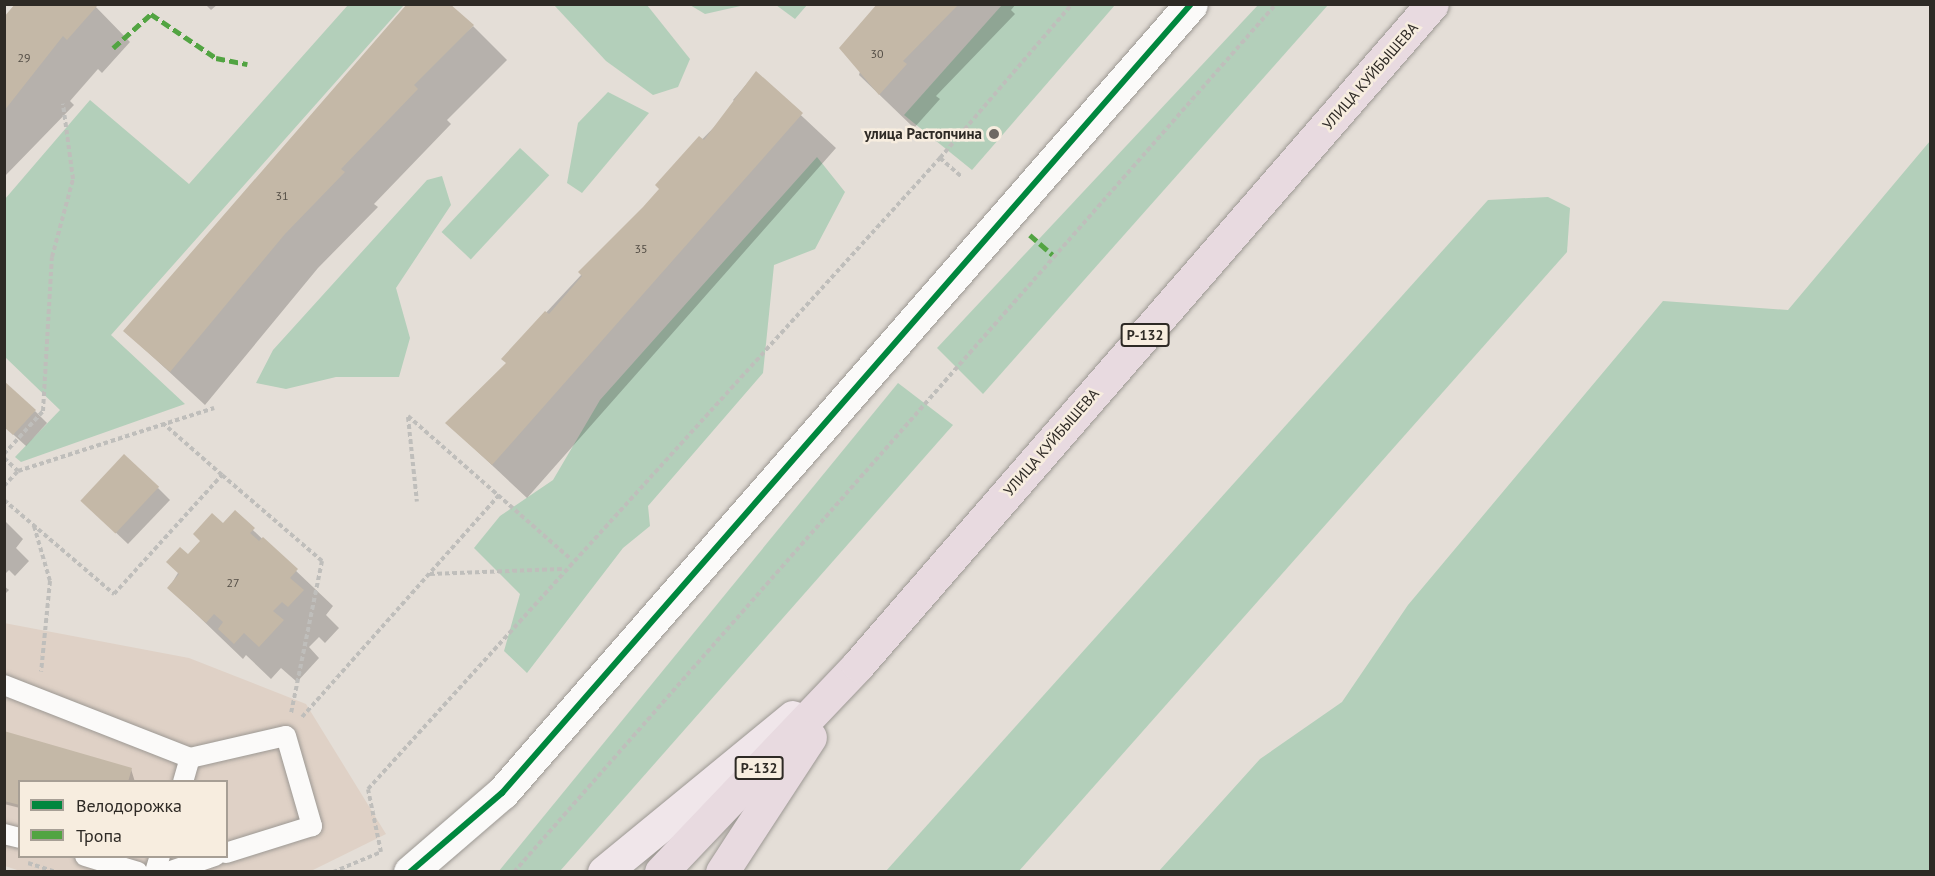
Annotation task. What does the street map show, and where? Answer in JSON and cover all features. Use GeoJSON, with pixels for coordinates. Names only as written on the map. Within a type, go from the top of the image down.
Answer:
{"type":"FeatureCollection","features":[{"type":"Feature","properties":{"kind":"highway","name":"УЛИЦА КУЙБЫШЕВА"},"geometry":{"type":"LineString","coordinates":[[661,872],[858,665],[1432,4]]}},
{"type":"Feature","properties":{"kind":"highway","name":"Р-132"},"geometry":{"type":"LineString","coordinates":[[722,872],[858,665]]}},
{"type":"Feature","properties":{"kind":"main road"},"geometry":{"type":"LineString","coordinates":[[604,872],[858,665]]}},
{"type":"Feature","properties":{"kind":"street"},"geometry":{"type":"LineString","coordinates":[[410,872],[502,793],[1191,4]]}},
{"type":"Feature","properties":{"kind":"lane"},"geometry":{"type":"LineString","coordinates":[[4,685],[190,758],[286,736],[312,825],[228,852]]}},
{"type":"Feature","properties":{"kind":"lane"},"geometry":{"type":"LineString","coordinates":[[184,780],[190,758]]}},
{"type":"Feature","properties":{"kind":"lane"},"geometry":{"type":"LineString","coordinates":[[92,858],[138,872]]}},
{"type":"Feature","properties":{"kind":"lane"},"geometry":{"type":"LineString","coordinates":[[168,872],[209,858]]}},
{"type":"Feature","properties":{"kind":"path"},"geometry":{"type":"LineString","coordinates":[[333,872],[381,852],[368,789],[571,559],[940,158],[1072,4]]}},
{"type":"Feature","properties":{"kind":"path"},"geometry":{"type":"LineString","coordinates":[[514,872],[1276,4]]}},
{"type":"Feature","properties":{"kind":"path"},"geometry":{"type":"LineString","coordinates":[[18,471],[4,456],[44,411],[52,257],[73,179],[63,104]]}},
{"type":"Feature","properties":{"kind":"path"},"geometry":{"type":"LineString","coordinates":[[940,158],[962,177]]}},
{"type":"Feature","properties":{"kind":"path"},"geometry":{"type":"LineString","coordinates":[[4,486],[18,471],[214,408]]}},
{"type":"Feature","properties":{"kind":"path"},"geometry":{"type":"LineString","coordinates":[[417,502],[408,416],[571,559]]}},
{"type":"Feature","properties":{"kind":"path"},"geometry":{"type":"LineString","coordinates":[[164,424],[322,561],[286,736]]}},
{"type":"Feature","properties":{"kind":"path"},"geometry":{"type":"LineString","coordinates":[[4,500],[114,594],[222,475]]}},
{"type":"Feature","properties":{"kind":"path"},"geometry":{"type":"LineString","coordinates":[[286,736],[499,495]]}},
{"type":"Feature","properties":{"kind":"path"},"geometry":{"type":"LineString","coordinates":[[34,525],[50,581],[35,697]]}},
{"type":"Feature","properties":{"kind":"path"},"geometry":{"type":"LineString","coordinates":[[429,574],[562,569]]}},
{"type":"Feature","properties":{"kind":"shaded area"},"geometry":{"type":"Polygon","coordinates":[[[4,623],[189,658],[306,704],[386,834],[311,871],[23,872],[5,866],[4,623]]]}},
{"type":"Feature","properties":{"kind":"green space"},"geometry":{"type":"Polygon","coordinates":[[[1259,4],[1328,5],[983,394],[937,348],[1259,4]]]}},
{"type":"Feature","properties":{"kind":"green space"},"geometry":{"type":"Polygon","coordinates":[[[348,5],[404,5],[111,335],[185,404],[21,462],[15,457],[60,410],[5,357],[5,199],[90,100],[189,184],[348,5]]]}},
{"type":"Feature","properties":{"kind":"green space"},"geometry":{"type":"Polygon","coordinates":[[[554,5],[647,5],[690,59],[678,87],[653,95],[606,61],[554,5]]]}},
{"type":"Feature","properties":{"kind":"green space"},"geometry":{"type":"Polygon","coordinates":[[[690,5],[745,5],[705,14],[690,5]]]}},
{"type":"Feature","properties":{"kind":"green space"},"geometry":{"type":"Polygon","coordinates":[[[776,5],[807,5],[795,19],[776,5]]]}},
{"type":"Feature","properties":{"kind":"green space"},"geometry":{"type":"Polygon","coordinates":[[[1002,5],[1115,5],[972,170],[904,115],[1002,5]]]}},
{"type":"Feature","properties":{"kind":"green space"},"geometry":{"type":"Polygon","coordinates":[[[608,92],[649,113],[582,193],[567,183],[578,123],[608,92]]]}},
{"type":"Feature","properties":{"kind":"green space"},"geometry":{"type":"Polygon","coordinates":[[[1930,141],[1930,871],[1159,871],[1260,759],[1342,702],[1408,605],[1663,301],[1788,310],[1930,141]]]}},
{"type":"Feature","properties":{"kind":"green space"},"geometry":{"type":"Polygon","coordinates":[[[520,148],[549,175],[471,259],[442,232],[520,148]]]}},
{"type":"Feature","properties":{"kind":"green space"},"geometry":{"type":"Polygon","coordinates":[[[817,157],[845,192],[815,249],[774,265],[763,373],[648,506],[650,526],[623,548],[527,673],[504,651],[520,594],[474,548],[500,516],[553,480],[600,400],[817,157]]]}},
{"type":"Feature","properties":{"kind":"green space"},"geometry":{"type":"Polygon","coordinates":[[[442,176],[451,205],[396,288],[410,338],[399,377],[336,377],[286,389],[256,383],[273,350],[427,180],[442,176]]]}},
{"type":"Feature","properties":{"kind":"green space"},"geometry":{"type":"Polygon","coordinates":[[[1548,197],[1570,208],[1567,252],[1019,871],[886,871],[1488,200],[1548,197]]]}},
{"type":"Feature","properties":{"kind":"green space"},"geometry":{"type":"Polygon","coordinates":[[[898,383],[953,425],[560,871],[499,871],[898,383]]]}},
{"type":"Feature","properties":{"kind":"building"},"geometry":{"type":"Polygon","coordinates":[[[15,4],[97,6],[67,40],[63,36],[4,111],[4,17],[15,4]]]}},
{"type":"Feature","properties":{"kind":"building"},"geometry":{"type":"Polygon","coordinates":[[[407,4],[450,4],[474,25],[414,85],[418,89],[341,169],[345,172],[285,234],[170,372],[123,331],[407,4]]]}},
{"type":"Feature","properties":{"kind":"building"},"geometry":{"type":"Polygon","coordinates":[[[877,4],[959,4],[903,61],[907,64],[879,95],[839,48],[877,4]]]}},
{"type":"Feature","properties":{"kind":"building"},"geometry":{"type":"Polygon","coordinates":[[[756,71],[803,113],[492,465],[445,423],[506,363],[501,359],[545,311],[549,314],[582,276],[578,272],[643,207],[659,189],[655,185],[699,136],[704,140],[756,71]]]}},
{"type":"Feature","properties":{"kind":"building"},"geometry":{"type":"Polygon","coordinates":[[[4,381],[36,410],[13,435],[4,427],[4,381]]]}},
{"type":"Feature","properties":{"kind":"building"},"geometry":{"type":"Polygon","coordinates":[[[124,454],[159,487],[115,534],[80,501],[124,454]]]}},
{"type":"Feature","properties":{"kind":"building"},"geometry":{"type":"Polygon","coordinates":[[[235,510],[255,528],[250,533],[259,541],[263,537],[298,569],[290,578],[304,590],[288,607],[282,602],[273,611],[284,620],[259,647],[244,633],[234,644],[218,629],[223,622],[214,614],[206,623],[167,588],[179,574],[166,562],[180,547],[188,554],[200,541],[193,534],[212,513],[223,523],[235,510]]]}},
{"type":"Feature","properties":{"kind":"building"},"geometry":{"type":"Polygon","coordinates":[[[4,731],[132,768],[129,780],[18,780],[18,804],[4,801],[4,731]]]}},
{"type":"Feature","properties":{"kind":"marked path"},"geometry":{"type":"LineString","coordinates":[[113,48],[151,14],[216,58],[247,64]]}},
{"type":"Feature","properties":{"kind":"marked path"},"geometry":{"type":"LineString","coordinates":[[1030,235],[1053,255]]}},
{"type":"Feature","properties":{"kind":"cycle path"},"geometry":{"type":"LineString","coordinates":[[410,872],[502,793],[1191,4]]}},
{"type":"Feature","properties":{"kind":"place","name":"улица Растопчина"},"geometry":{"type":"Point","coordinates":[994,134]}}]}
